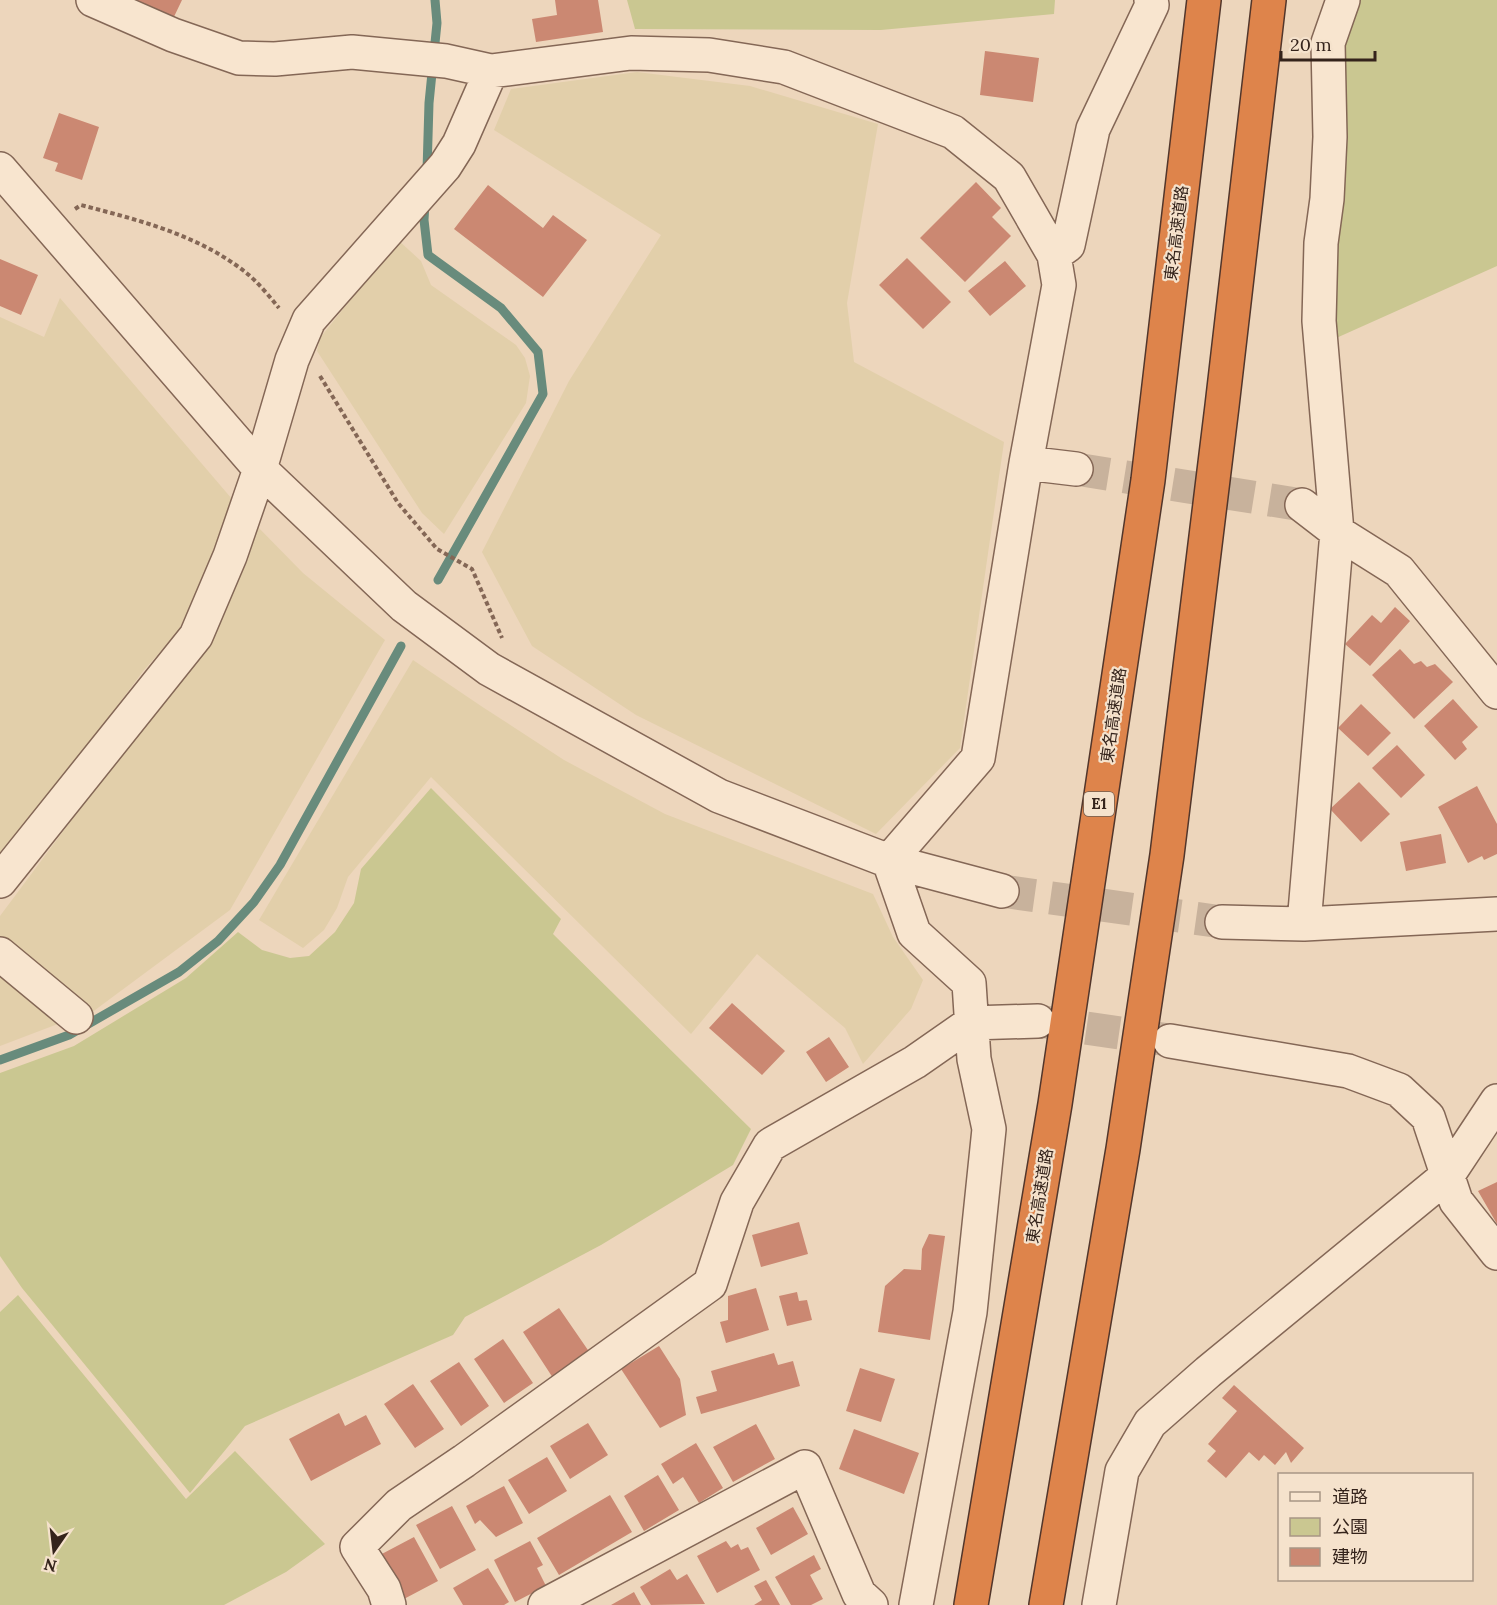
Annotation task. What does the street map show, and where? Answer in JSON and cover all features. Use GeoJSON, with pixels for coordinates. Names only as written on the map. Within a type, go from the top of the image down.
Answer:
{"type":"FeatureCollection","features":[{"type":"Feature","properties":{"kind":"highway","name":"東名高速道路"},"geometry":{"type":"LineString","coordinates":[[971,1605],[1053,1115],[1146,492],[1204,0]]}},
{"type":"Feature","properties":{"kind":"highway"},"geometry":{"type":"LineString","coordinates":[[1046,1605],[1123,1149],[1167,855],[1269,0]]}},
{"type":"Feature","properties":{"kind":"street"},"geometry":{"type":"LineString","coordinates":[[93,0],[173,35],[239,58],[275,59],[352,52],[432,60],[491,71],[631,53],[709,55],[784,67],[953,132],[1009,177],[1054,255],[1059,285],[1026,463],[978,758],[889,861]]}},
{"type":"Feature","properties":{"kind":"street"},"geometry":{"type":"LineString","coordinates":[[1054,255],[1068,245],[1093,129],[1152,5],[1151,0]]}},
{"type":"Feature","properties":{"kind":"street"},"geometry":{"type":"LineString","coordinates":[[1304,924],[1337,532],[1319,321],[1321,243],[1327,199],[1330,137],[1328,43],[1343,0]]}},
{"type":"Feature","properties":{"kind":"street"},"geometry":{"type":"LineString","coordinates":[[0,881],[196,636],[230,556],[260,469],[292,360],[309,320],[445,166],[459,144],[491,71]]}},
{"type":"Feature","properties":{"kind":"street"},"geometry":{"type":"LineString","coordinates":[[3,176],[260,469],[404,606],[489,669],[719,796],[889,861],[1002,891]]}},
{"type":"Feature","properties":{"kind":"street"},"geometry":{"type":"LineString","coordinates":[[1026,463],[1076,469]]}},
{"type":"Feature","properties":{"kind":"street"},"geometry":{"type":"LineString","coordinates":[[1302,505],[1337,532],[1399,571],[1497,692]]}},
{"type":"Feature","properties":{"kind":"street"},"geometry":{"type":"LineString","coordinates":[[889,861],[914,933],[969,983],[974,1059],[989,1129],[970,1312],[916,1605]]}},
{"type":"Feature","properties":{"kind":"street"},"geometry":{"type":"LineString","coordinates":[[1222,922],[1304,924],[1497,914]]}},
{"type":"Feature","properties":{"kind":"street"},"geometry":{"type":"LineString","coordinates":[[0,954],[76,1017]]}},
{"type":"Feature","properties":{"kind":"street"},"geometry":{"type":"LineString","coordinates":[[389,1605],[384,1589],[357,1548],[399,1505],[710,1284],[737,1202],[770,1145],[915,1062],[971,1023],[1038,1021]]}},
{"type":"Feature","properties":{"kind":"street"},"geometry":{"type":"LineString","coordinates":[[1170,1041],[1348,1071],[1399,1090],[1428,1116],[1456,1201],[1497,1253]]}},
{"type":"Feature","properties":{"kind":"street"},"geometry":{"type":"LineString","coordinates":[[1099,1605],[1122,1471],[1150,1423],[1208,1372],[1448,1175],[1497,1101]]}},
{"type":"Feature","properties":{"kind":"street"},"geometry":{"type":"LineString","coordinates":[[545,1605],[805,1467],[859,1593],[871,1605]]}},
{"type":"Feature","properties":{"kind":"path"},"geometry":{"type":"LineString","coordinates":[[437,549],[472,569],[503,636],[489,669]]}},
{"type":"Feature","properties":{"kind":"shaded area"},"geometry":{"type":"Polygon","coordinates":[[[637,72],[750,86],[878,124],[847,303],[854,362],[1004,442],[960,748],[876,834],[636,715],[532,646],[482,552],[569,381],[661,235],[494,130],[511,89],[637,72]]]}},
{"type":"Feature","properties":{"kind":"shaded area"},"geometry":{"type":"Polygon","coordinates":[[[398,240],[421,261],[431,285],[516,345],[525,358],[530,376],[526,403],[444,534],[422,513],[317,351],[320,338],[398,240]]]}},
{"type":"Feature","properties":{"kind":"shaded area"},"geometry":{"type":"Polygon","coordinates":[[[60,298],[232,499],[220,538],[178,632],[144,670],[0,863],[0,317],[44,337],[60,298]]]}},
{"type":"Feature","properties":{"kind":"shaded area"},"geometry":{"type":"Polygon","coordinates":[[[255,524],[303,573],[385,640],[230,910],[91,1013],[0,940],[0,916],[214,629],[255,524]]]}},
{"type":"Feature","properties":{"kind":"shaded area"},"geometry":{"type":"Polygon","coordinates":[[[413,660],[564,760],[665,814],[873,894],[893,937],[923,980],[911,1009],[863,1064],[845,1028],[757,954],[691,1034],[431,777],[348,877],[337,908],[324,930],[303,948],[259,920],[413,660]]]}},
{"type":"Feature","properties":{"kind":"shaded area"},"geometry":{"type":"Polygon","coordinates":[[[0,972],[63,1022],[0,1046],[0,972]]]}},
{"type":"Feature","properties":{"kind":"green space"},"geometry":{"type":"Polygon","coordinates":[[[627,0],[1055,0],[1054,14],[881,30],[635,29],[627,0]]]}},
{"type":"Feature","properties":{"kind":"green space"},"geometry":{"type":"Polygon","coordinates":[[[1328,0],[1497,0],[1497,266],[1305,352],[1322,126],[1328,0]]]}},
{"type":"Feature","properties":{"kind":"green space"},"geometry":{"type":"Polygon","coordinates":[[[431,788],[561,919],[553,934],[751,1129],[733,1165],[601,1245],[465,1317],[453,1335],[245,1426],[190,1493],[22,1288],[0,1256],[0,1073],[74,1046],[186,978],[238,932],[262,950],[290,958],[309,956],[335,932],[354,903],[361,869],[431,788]]]}},
{"type":"Feature","properties":{"kind":"green space"},"geometry":{"type":"Polygon","coordinates":[[[18,1295],[186,1499],[235,1451],[325,1544],[286,1572],[224,1605],[0,1605],[0,1312],[18,1295]]]}},
{"type":"Feature","properties":{"kind":"building"},"geometry":{"type":"Polygon","coordinates":[[[127,0],[182,0],[171,23],[127,0]]]}},
{"type":"Feature","properties":{"kind":"building"},"geometry":{"type":"Polygon","coordinates":[[[555,0],[598,0],[603,32],[536,42],[532,19],[557,15],[555,0]]]}},
{"type":"Feature","properties":{"kind":"building"},"geometry":{"type":"Polygon","coordinates":[[[985,51],[1039,58],[1033,102],[980,95],[985,51]]]}},
{"type":"Feature","properties":{"kind":"building"},"geometry":{"type":"Polygon","coordinates":[[[59,113],[99,127],[82,180],[55,171],[58,163],[43,158],[59,113]]]}},
{"type":"Feature","properties":{"kind":"building"},"geometry":{"type":"Polygon","coordinates":[[[976,182],[1001,208],[992,217],[1011,236],[965,282],[920,238],[976,182]]]}},
{"type":"Feature","properties":{"kind":"building"},"geometry":{"type":"Polygon","coordinates":[[[488,185],[543,228],[553,215],[587,240],[543,297],[454,229],[488,185]]]}},
{"type":"Feature","properties":{"kind":"building"},"geometry":{"type":"Polygon","coordinates":[[[907,258],[951,302],[923,329],[879,285],[907,258]]]}},
{"type":"Feature","properties":{"kind":"building"},"geometry":{"type":"Polygon","coordinates":[[[0,259],[38,275],[21,315],[0,306],[0,259]]]}},
{"type":"Feature","properties":{"kind":"building"},"geometry":{"type":"Polygon","coordinates":[[[1005,261],[1026,286],[990,316],[968,291],[1005,261]]]}},
{"type":"Feature","properties":{"kind":"building"},"geometry":{"type":"Polygon","coordinates":[[[1395,607],[1410,621],[1370,666],[1345,644],[1372,615],[1381,623],[1395,607]]]}},
{"type":"Feature","properties":{"kind":"building"},"geometry":{"type":"Polygon","coordinates":[[[1400,649],[1414,664],[1421,661],[1427,667],[1435,664],[1453,682],[1414,719],[1372,675],[1400,649]]]}},
{"type":"Feature","properties":{"kind":"building"},"geometry":{"type":"Polygon","coordinates":[[[1453,699],[1478,727],[1462,742],[1467,749],[1455,760],[1424,726],[1453,699]]]}},
{"type":"Feature","properties":{"kind":"building"},"geometry":{"type":"Polygon","coordinates":[[[1361,704],[1391,733],[1368,756],[1338,728],[1361,704]]]}},
{"type":"Feature","properties":{"kind":"building"},"geometry":{"type":"Polygon","coordinates":[[[1397,745],[1425,775],[1401,798],[1372,768],[1397,745]]]}},
{"type":"Feature","properties":{"kind":"building"},"geometry":{"type":"Polygon","coordinates":[[[1359,782],[1390,814],[1361,842],[1330,809],[1359,782]]]}},
{"type":"Feature","properties":{"kind":"building"},"geometry":{"type":"Polygon","coordinates":[[[1477,786],[1497,824],[1497,854],[1484,860],[1482,856],[1468,863],[1438,807],[1477,786]]]}},
{"type":"Feature","properties":{"kind":"building"},"geometry":{"type":"Polygon","coordinates":[[[1441,834],[1446,863],[1406,871],[1400,842],[1441,834]]]}},
{"type":"Feature","properties":{"kind":"building"},"geometry":{"type":"Polygon","coordinates":[[[732,1003],[785,1051],[762,1075],[709,1028],[732,1003]]]}},
{"type":"Feature","properties":{"kind":"building"},"geometry":{"type":"Polygon","coordinates":[[[829,1037],[849,1067],[826,1082],[806,1052],[829,1037]]]}},
{"type":"Feature","properties":{"kind":"building"},"geometry":{"type":"Polygon","coordinates":[[[1497,1182],[1497,1224],[1478,1191],[1497,1182]]]}},
{"type":"Feature","properties":{"kind":"building"},"geometry":{"type":"Polygon","coordinates":[[[799,1222],[808,1254],[761,1267],[752,1235],[799,1222]]]}},
{"type":"Feature","properties":{"kind":"building"},"geometry":{"type":"Polygon","coordinates":[[[929,1234],[945,1236],[930,1340],[878,1332],[885,1286],[904,1269],[921,1270],[922,1249],[929,1234]]]}},
{"type":"Feature","properties":{"kind":"building"},"geometry":{"type":"Polygon","coordinates":[[[756,1288],[769,1330],[726,1343],[720,1322],[728,1320],[728,1296],[756,1288]]]}},
{"type":"Feature","properties":{"kind":"building"},"geometry":{"type":"Polygon","coordinates":[[[797,1292],[799,1301],[807,1300],[812,1320],[787,1326],[779,1296],[797,1292]]]}},
{"type":"Feature","properties":{"kind":"building"},"geometry":{"type":"Polygon","coordinates":[[[559,1308],[590,1353],[553,1378],[523,1332],[559,1308]]]}},
{"type":"Feature","properties":{"kind":"building"},"geometry":{"type":"Polygon","coordinates":[[[503,1339],[533,1383],[504,1403],[474,1359],[503,1339]]]}},
{"type":"Feature","properties":{"kind":"building"},"geometry":{"type":"Polygon","coordinates":[[[659,1346],[680,1379],[686,1415],[660,1428],[621,1369],[659,1346]]]}},
{"type":"Feature","properties":{"kind":"building"},"geometry":{"type":"Polygon","coordinates":[[[774,1353],[778,1365],[793,1361],[800,1386],[701,1414],[696,1397],[717,1391],[711,1371],[774,1353]]]}},
{"type":"Feature","properties":{"kind":"building"},"geometry":{"type":"Polygon","coordinates":[[[459,1362],[489,1406],[461,1426],[430,1381],[459,1362]]]}},
{"type":"Feature","properties":{"kind":"building"},"geometry":{"type":"Polygon","coordinates":[[[860,1368],[895,1379],[881,1422],[846,1411],[860,1368]]]}},
{"type":"Feature","properties":{"kind":"building"},"geometry":{"type":"Polygon","coordinates":[[[413,1384],[444,1429],[415,1448],[384,1404],[413,1384]]]}},
{"type":"Feature","properties":{"kind":"building"},"geometry":{"type":"Polygon","coordinates":[[[1234,1385],[1304,1448],[1291,1463],[1286,1452],[1275,1465],[1264,1455],[1259,1461],[1249,1452],[1226,1478],[1207,1461],[1216,1451],[1208,1444],[1237,1411],[1222,1398],[1234,1385]]]}},
{"type":"Feature","properties":{"kind":"building"},"geometry":{"type":"Polygon","coordinates":[[[339,1413],[345,1426],[366,1415],[381,1444],[311,1481],[289,1439],[339,1413]]]}},
{"type":"Feature","properties":{"kind":"building"},"geometry":{"type":"Polygon","coordinates":[[[588,1423],[608,1455],[570,1479],[550,1446],[588,1423]]]}},
{"type":"Feature","properties":{"kind":"building"},"geometry":{"type":"Polygon","coordinates":[[[756,1424],[775,1459],[733,1482],[713,1447],[756,1424]]]}},
{"type":"Feature","properties":{"kind":"building"},"geometry":{"type":"Polygon","coordinates":[[[854,1429],[919,1453],[904,1494],[839,1469],[854,1429]]]}},
{"type":"Feature","properties":{"kind":"building"},"geometry":{"type":"Polygon","coordinates":[[[696,1443],[723,1488],[699,1503],[683,1477],[673,1484],[661,1464],[696,1443]]]}},
{"type":"Feature","properties":{"kind":"building"},"geometry":{"type":"Polygon","coordinates":[[[547,1457],[567,1491],[529,1514],[508,1480],[547,1457]]]}},
{"type":"Feature","properties":{"kind":"building"},"geometry":{"type":"Polygon","coordinates":[[[658,1475],[679,1510],[644,1531],[624,1496],[658,1475]]]}},
{"type":"Feature","properties":{"kind":"building"},"geometry":{"type":"Polygon","coordinates":[[[504,1486],[523,1523],[496,1537],[480,1520],[475,1524],[466,1506],[504,1486]]]}},
{"type":"Feature","properties":{"kind":"building"},"geometry":{"type":"Polygon","coordinates":[[[610,1495],[632,1532],[559,1575],[537,1538],[610,1495]]]}},
{"type":"Feature","properties":{"kind":"building"},"geometry":{"type":"Polygon","coordinates":[[[452,1506],[476,1550],[440,1569],[416,1525],[452,1506]]]}},
{"type":"Feature","properties":{"kind":"building"},"geometry":{"type":"Polygon","coordinates":[[[793,1507],[808,1534],[771,1555],[756,1528],[793,1507]]]}},
{"type":"Feature","properties":{"kind":"building"},"geometry":{"type":"Polygon","coordinates":[[[414,1537],[438,1581],[402,1600],[378,1556],[414,1537]]]}},
{"type":"Feature","properties":{"kind":"building"},"geometry":{"type":"Polygon","coordinates":[[[530,1541],[543,1565],[537,1568],[546,1586],[515,1602],[494,1560],[530,1541]]]}},
{"type":"Feature","properties":{"kind":"building"},"geometry":{"type":"Polygon","coordinates":[[[726,1541],[731,1548],[738,1544],[741,1550],[748,1547],[760,1570],[717,1593],[697,1556],[726,1541]]]}},
{"type":"Feature","properties":{"kind":"building"},"geometry":{"type":"Polygon","coordinates":[[[814,1555],[821,1569],[810,1575],[823,1599],[811,1605],[791,1605],[775,1577],[814,1555]]]}},
{"type":"Feature","properties":{"kind":"building"},"geometry":{"type":"Polygon","coordinates":[[[488,1568],[509,1602],[504,1605],[463,1605],[453,1588],[488,1568]]]}},
{"type":"Feature","properties":{"kind":"building"},"geometry":{"type":"Polygon","coordinates":[[[670,1569],[677,1580],[687,1574],[705,1604],[651,1605],[640,1587],[670,1569]]]}},
{"type":"Feature","properties":{"kind":"building"},"geometry":{"type":"Polygon","coordinates":[[[766,1580],[780,1605],[754,1605],[762,1600],[754,1586],[766,1580]]]}},
{"type":"Feature","properties":{"kind":"building"},"geometry":{"type":"Polygon","coordinates":[[[634,1592],[641,1605],[611,1605],[634,1592]]]}},
{"type":"Feature","properties":{"kind":"waterway"},"geometry":{"type":"LineString","coordinates":[[427,171],[429,103],[437,23],[435,0]]}},
{"type":"Feature","properties":{"kind":"waterway"},"geometry":{"type":"LineString","coordinates":[[425,202],[424,220],[428,255],[501,308],[538,352],[543,394],[438,580]]}},
{"type":"Feature","properties":{"kind":"waterway"},"geometry":{"type":"LineString","coordinates":[[0,1060],[69,1035],[179,972],[218,941],[254,902],[280,865],[401,646]]}},
{"type":"Feature","properties":{"kind":"tunnel"},"geometry":{"type":"LineString","coordinates":[[1076,469],[1302,505]]}},
{"type":"Feature","properties":{"kind":"tunnel"},"geometry":{"type":"LineString","coordinates":[[1002,891],[1222,922]]}},
{"type":"Feature","properties":{"kind":"tunnel"},"geometry":{"type":"LineString","coordinates":[[1038,1021],[1168,1040]]}}]}
